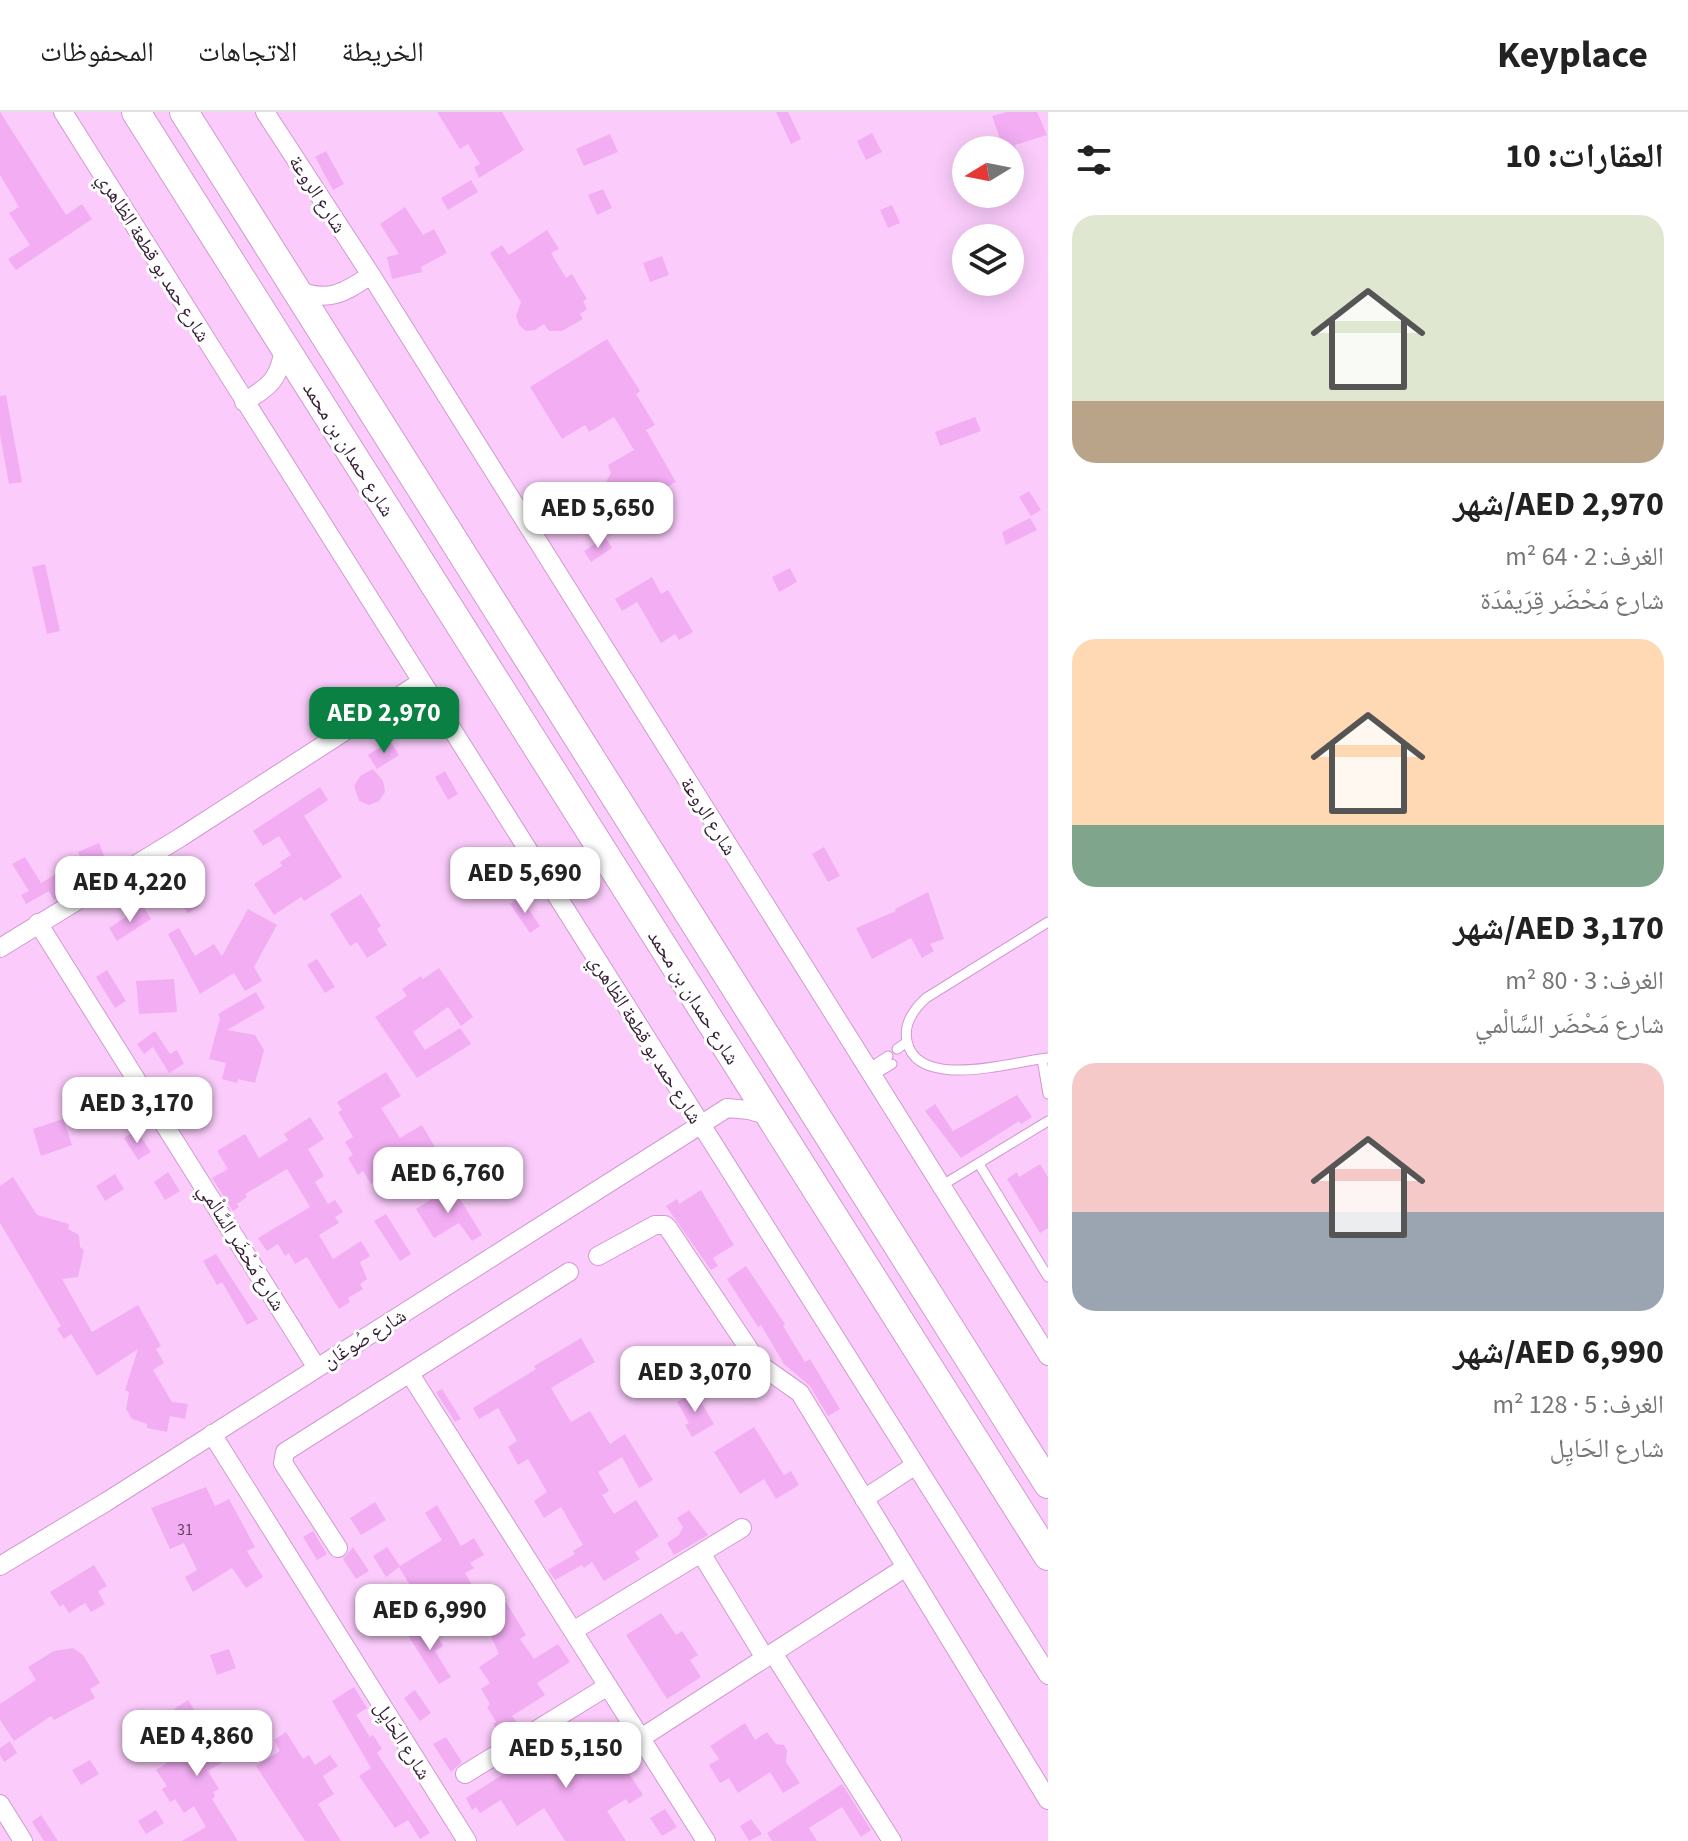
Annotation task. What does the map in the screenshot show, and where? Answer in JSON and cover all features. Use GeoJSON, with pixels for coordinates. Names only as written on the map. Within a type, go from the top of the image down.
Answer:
{"type":"FeatureCollection","features":[{"type":"Feature","properties":{"kind":"main road","name":"شارع حمدان بن محمد"},"geometry":{"type":"LineString","coordinates":[[136,112],[1048,1556]]}},
{"type":"Feature","properties":{"kind":"main road","name":"شارع حمدان بن محمد"},"geometry":{"type":"LineString","coordinates":[[184,112],[1048,1484]]}},
{"type":"Feature","properties":{"kind":"street","name":"شارع حمد بو قطعة الظاهري"},"geometry":{"type":"LineString","coordinates":[[63,112],[1048,1675]]}},
{"type":"Feature","properties":{"kind":"street","name":"شارع الروعة"},"geometry":{"type":"LineString","coordinates":[[265,112],[371,275],[1048,1356]]}},
{"type":"Feature","properties":{"kind":"street"},"geometry":{"type":"LineString","coordinates":[[294,289],[317,296],[341,294],[371,275]]}},
{"type":"Feature","properties":{"kind":"street"},"geometry":{"type":"LineString","coordinates":[[326,339],[330,315],[341,294]]}},
{"type":"Feature","properties":{"kind":"street"},"geometry":{"type":"LineString","coordinates":[[270,386],[280,368],[284,349]]}},
{"type":"Feature","properties":{"kind":"street"},"geometry":{"type":"LineString","coordinates":[[244,402],[270,386],[311,388]]}},
{"type":"Feature","properties":{"kind":"street"},"geometry":{"type":"LineString","coordinates":[[0,948],[181,837],[421,682]]}},
{"type":"Feature","properties":{"kind":"street","name":"شارع مَحْضَر السَّالْمي"},"geometry":{"type":"LineString","coordinates":[[38,923],[317,1368]]}},
{"type":"Feature","properties":{"kind":"street"},"geometry":{"type":"LineString","coordinates":[[740,1070],[727,1108],[770,1116]]}},
{"type":"Feature","properties":{"kind":"street","name":"شارع صُوغَان"},"geometry":{"type":"LineString","coordinates":[[0,1566],[727,1108]]}},
{"type":"Feature","properties":{"kind":"street"},"geometry":{"type":"LineString","coordinates":[[598,1256],[655,1225],[668,1228],[759,1364],[800,1393],[1048,1800]]}},
{"type":"Feature","properties":{"kind":"street"},"geometry":{"type":"LineString","coordinates":[[338,1548],[283,1463],[283,1457],[290,1448],[569,1272]]}},
{"type":"Feature","properties":{"kind":"street"},"geometry":{"type":"LineString","coordinates":[[410,1374],[706,1841]]}},
{"type":"Feature","properties":{"kind":"street","name":"شارع الحَايِل"},"geometry":{"type":"LineString","coordinates":[[212,1434],[467,1841]]}},
{"type":"Feature","properties":{"kind":"street"},"geometry":{"type":"LineString","coordinates":[[864,1499],[914,1466]]}},
{"type":"Feature","properties":{"kind":"street"},"geometry":{"type":"LineString","coordinates":[[573,1631],[742,1528]]}},
{"type":"Feature","properties":{"kind":"street"},"geometry":{"type":"LineString","coordinates":[[701,1553],[892,1841]]}},
{"type":"Feature","properties":{"kind":"street"},"geometry":{"type":"LineString","coordinates":[[641,1738],[906,1567]]}},
{"type":"Feature","properties":{"kind":"street"},"geometry":{"type":"LineString","coordinates":[[465,1774],[608,1686]]}},
{"type":"Feature","properties":{"kind":"street"},"geometry":{"type":"LineString","coordinates":[[0,1804],[23,1841]]}},
{"type":"Feature","properties":{"kind":"lane"},"geometry":{"type":"LineString","coordinates":[[1048,922],[926,998],[908,1022],[909,1047],[926,1063],[954,1071],[1045,1058],[1048,1094]]}},
{"type":"Feature","properties":{"kind":"lane"},"geometry":{"type":"LineString","coordinates":[[870,1073],[909,1047]]}},
{"type":"Feature","properties":{"kind":"lane"},"geometry":{"type":"LineString","coordinates":[[941,1186],[1048,1121]]}},
{"type":"Feature","properties":{"kind":"lane"},"geometry":{"type":"LineString","coordinates":[[979,1164],[1048,1277]]}},
{"type":"Feature","properties":{"kind":"building"},"geometry":{"type":"Polygon","coordinates":[[[0,112],[66,215],[82,204],[92,219],[16,270],[8,259],[30,245],[9,213],[19,207],[0,175],[0,112]]]}},
{"type":"Feature","properties":{"kind":"building"},"geometry":{"type":"Polygon","coordinates":[[[437,112],[502,112],[524,150],[479,178],[474,167],[480,164],[468,144],[460,149],[437,112]]]}},
{"type":"Feature","properties":{"kind":"building"},"geometry":{"type":"Polygon","coordinates":[[[776,112],[788,112],[801,139],[791,144],[776,112]]]}},
{"type":"Feature","properties":{"kind":"building"},"geometry":{"type":"Polygon","coordinates":[[[1007,112],[1037,112],[1047,135],[1024,142],[1024,136],[999,136],[992,116],[1007,112]]]}},
{"type":"Feature","properties":{"kind":"building"},"geometry":{"type":"Polygon","coordinates":[[[872,133],[882,152],[866,160],[857,141],[872,133]]]}},
{"type":"Feature","properties":{"kind":"building"},"geometry":{"type":"Polygon","coordinates":[[[610,134],[618,152],[584,166],[576,149],[610,134]]]}},
{"type":"Feature","properties":{"kind":"building"},"geometry":{"type":"Polygon","coordinates":[[[326,151],[344,184],[333,190],[315,157],[326,151]]]}},
{"type":"Feature","properties":{"kind":"building"},"geometry":{"type":"Polygon","coordinates":[[[471,180],[478,192],[448,210],[441,198],[471,180]]]}},
{"type":"Feature","properties":{"kind":"building"},"geometry":{"type":"Polygon","coordinates":[[[603,189],[612,208],[597,215],[588,195],[603,189]]]}},
{"type":"Feature","properties":{"kind":"building"},"geometry":{"type":"Polygon","coordinates":[[[892,205],[900,223],[888,228],[880,210],[892,205]]]}},
{"type":"Feature","properties":{"kind":"building"},"geometry":{"type":"Polygon","coordinates":[[[405,207],[423,235],[434,229],[447,253],[421,267],[422,272],[392,279],[387,257],[399,254],[380,224],[405,207]]]}},
{"type":"Feature","properties":{"kind":"building"},"geometry":{"type":"Polygon","coordinates":[[[547,230],[559,249],[551,253],[566,278],[572,274],[587,299],[583,301],[587,309],[580,314],[583,319],[562,331],[549,331],[544,324],[526,331],[519,325],[516,316],[521,302],[490,253],[502,245],[509,255],[547,230]]]}},
{"type":"Feature","properties":{"kind":"building"},"geometry":{"type":"Polygon","coordinates":[[[662,256],[669,275],[650,282],[643,263],[662,256]]]}},
{"type":"Feature","properties":{"kind":"building"},"geometry":{"type":"Polygon","coordinates":[[[607,339],[640,391],[636,394],[655,425],[646,430],[676,482],[633,505],[626,499],[614,498],[607,493],[606,482],[611,473],[608,465],[634,450],[614,417],[589,432],[585,425],[562,439],[530,387],[607,339]]]}},
{"type":"Feature","properties":{"kind":"building"},"geometry":{"type":"Polygon","coordinates":[[[6,395],[22,482],[9,484],[0,435],[0,396],[6,395]]]}},
{"type":"Feature","properties":{"kind":"building"},"geometry":{"type":"Polygon","coordinates":[[[975,417],[981,431],[940,446],[935,432],[975,417]]]}},
{"type":"Feature","properties":{"kind":"building"},"geometry":{"type":"Polygon","coordinates":[[[1029,491],[1041,510],[1031,516],[1019,497],[1029,491]]]}},
{"type":"Feature","properties":{"kind":"building"},"geometry":{"type":"Polygon","coordinates":[[[1030,518],[1037,530],[1006,545],[1002,532],[1030,518]]]}},
{"type":"Feature","properties":{"kind":"building"},"geometry":{"type":"Polygon","coordinates":[[[605,537],[612,548],[591,562],[584,551],[605,537]]]}},
{"type":"Feature","properties":{"kind":"building"},"geometry":{"type":"Polygon","coordinates":[[[45,564],[60,631],[47,634],[32,567],[45,564]]]}},
{"type":"Feature","properties":{"kind":"building"},"geometry":{"type":"Polygon","coordinates":[[[790,568],[797,582],[779,592],[772,577],[790,568]]]}},
{"type":"Feature","properties":{"kind":"building"},"geometry":{"type":"Polygon","coordinates":[[[652,577],[661,594],[668,590],[693,632],[679,640],[675,634],[661,643],[637,602],[622,611],[615,599],[652,577]]]}},
{"type":"Feature","properties":{"kind":"building"},"geometry":{"type":"Polygon","coordinates":[[[390,741],[399,755],[377,769],[368,755],[390,741]]]}},
{"type":"Feature","properties":{"kind":"building"},"geometry":{"type":"Polygon","coordinates":[[[373,769],[383,781],[385,792],[379,801],[369,805],[359,801],[354,786],[360,776],[373,769]]]}},
{"type":"Feature","properties":{"kind":"building"},"geometry":{"type":"Polygon","coordinates":[[[445,771],[458,794],[448,800],[435,777],[445,771]]]}},
{"type":"Feature","properties":{"kind":"building"},"geometry":{"type":"Polygon","coordinates":[[[320,787],[328,800],[304,816],[342,877],[304,901],[301,897],[274,915],[254,884],[282,866],[280,862],[291,855],[279,836],[263,846],[253,831],[320,787]]]}},
{"type":"Feature","properties":{"kind":"building"},"geometry":{"type":"Polygon","coordinates":[[[99,843],[107,864],[87,873],[78,852],[99,843]]]}},
{"type":"Feature","properties":{"kind":"building"},"geometry":{"type":"Polygon","coordinates":[[[824,847],[840,876],[828,882],[812,854],[824,847]]]}},
{"type":"Feature","properties":{"kind":"building"},"geometry":{"type":"Polygon","coordinates":[[[25,857],[41,883],[58,873],[65,893],[54,900],[49,891],[26,904],[21,895],[29,891],[12,864],[25,857]]]}},
{"type":"Feature","properties":{"kind":"building"},"geometry":{"type":"Polygon","coordinates":[[[181,876],[200,906],[188,913],[167,886],[181,876]]]}},
{"type":"Feature","properties":{"kind":"building"},"geometry":{"type":"Polygon","coordinates":[[[928,892],[944,939],[930,944],[934,951],[922,958],[911,938],[872,959],[856,928],[896,911],[928,892]]]}},
{"type":"Feature","properties":{"kind":"building"},"geometry":{"type":"Polygon","coordinates":[[[361,894],[381,926],[377,929],[387,945],[367,958],[357,942],[350,946],[330,914],[361,894]]]}},
{"type":"Feature","properties":{"kind":"building"},"geometry":{"type":"Polygon","coordinates":[[[520,897],[540,926],[530,933],[510,904],[520,897]]]}},
{"type":"Feature","properties":{"kind":"building"},"geometry":{"type":"Polygon","coordinates":[[[143,906],[151,919],[117,941],[109,928],[143,906]]]}},
{"type":"Feature","properties":{"kind":"building"},"geometry":{"type":"Polygon","coordinates":[[[248,909],[277,925],[254,967],[262,981],[245,991],[234,973],[200,994],[168,934],[179,928],[195,956],[214,944],[222,956],[248,909]]]}},
{"type":"Feature","properties":{"kind":"building"},"geometry":{"type":"Polygon","coordinates":[[[317,959],[335,987],[325,993],[307,965],[317,959]]]}},
{"type":"Feature","properties":{"kind":"building"},"geometry":{"type":"Polygon","coordinates":[[[439,968],[473,1017],[461,1026],[448,1007],[413,1032],[425,1050],[460,1028],[471,1044],[417,1078],[375,1017],[407,996],[402,989],[439,968]]]}},
{"type":"Feature","properties":{"kind":"building"},"geometry":{"type":"Polygon","coordinates":[[[107,970],[126,1001],[115,1008],[96,977],[107,970]]]}},
{"type":"Feature","properties":{"kind":"building"},"geometry":{"type":"Polygon","coordinates":[[[174,979],[177,1012],[139,1014],[136,981],[174,979]]]}},
{"type":"Feature","properties":{"kind":"building"},"geometry":{"type":"Polygon","coordinates":[[[256,992],[265,1008],[227,1030],[255,1035],[264,1050],[255,1083],[222,1079],[226,1063],[209,1059],[220,1018],[218,1014],[256,992]]]}},
{"type":"Feature","properties":{"kind":"building"},"geometry":{"type":"Polygon","coordinates":[[[155,1031],[170,1054],[177,1050],[184,1064],[169,1073],[153,1047],[144,1054],[137,1044],[155,1031]]]}},
{"type":"Feature","properties":{"kind":"building"},"geometry":{"type":"Polygon","coordinates":[[[386,1072],[401,1096],[381,1108],[400,1138],[422,1125],[446,1166],[434,1174],[421,1153],[371,1184],[363,1171],[358,1175],[348,1158],[353,1155],[345,1142],[353,1137],[338,1112],[342,1110],[337,1102],[386,1072]]]}},
{"type":"Feature","properties":{"kind":"building"},"geometry":{"type":"Polygon","coordinates":[[[1017,1095],[1032,1117],[1021,1124],[1019,1121],[961,1158],[925,1111],[935,1104],[953,1131],[1017,1095]]]}},
{"type":"Feature","properties":{"kind":"building"},"geometry":{"type":"Polygon","coordinates":[[[310,1117],[324,1139],[308,1149],[324,1176],[315,1182],[328,1204],[335,1200],[343,1212],[335,1217],[339,1223],[319,1235],[333,1259],[361,1241],[370,1256],[360,1262],[367,1279],[360,1284],[363,1289],[348,1298],[350,1302],[339,1309],[307,1257],[295,1264],[289,1253],[285,1256],[278,1244],[267,1251],[258,1238],[310,1207],[287,1169],[245,1194],[247,1197],[233,1211],[212,1178],[228,1169],[217,1151],[245,1134],[259,1158],[288,1140],[284,1134],[310,1117]]]}},
{"type":"Feature","properties":{"kind":"building"},"geometry":{"type":"Polygon","coordinates":[[[63,1119],[72,1145],[41,1156],[33,1129],[63,1119]]]}},
{"type":"Feature","properties":{"kind":"building"},"geometry":{"type":"Polygon","coordinates":[[[136,1130],[151,1152],[138,1160],[124,1138],[136,1130]]]}},
{"type":"Feature","properties":{"kind":"building"},"geometry":{"type":"Polygon","coordinates":[[[1040,1164],[1048,1177],[1048,1228],[1040,1233],[1007,1179],[1017,1172],[1019,1177],[1040,1164]]]}},
{"type":"Feature","properties":{"kind":"building"},"geometry":{"type":"Polygon","coordinates":[[[168,1172],[180,1191],[165,1200],[154,1182],[168,1172]]]}},
{"type":"Feature","properties":{"kind":"building"},"geometry":{"type":"Polygon","coordinates":[[[115,1174],[124,1189],[105,1201],[96,1186],[115,1174]]]}},
{"type":"Feature","properties":{"kind":"building"},"geometry":{"type":"Polygon","coordinates":[[[13,1177],[37,1215],[69,1224],[68,1229],[79,1235],[80,1247],[84,1250],[78,1277],[62,1279],[92,1332],[138,1305],[161,1346],[156,1349],[164,1363],[153,1370],[172,1402],[188,1404],[185,1419],[170,1416],[167,1432],[147,1428],[147,1424],[132,1419],[126,1409],[129,1392],[125,1390],[138,1349],[97,1376],[71,1334],[64,1339],[57,1329],[61,1326],[0,1223],[0,1186],[13,1177]]]}},
{"type":"Feature","properties":{"kind":"building"},"geometry":{"type":"Polygon","coordinates":[[[452,1186],[482,1235],[472,1241],[459,1223],[434,1238],[416,1209],[452,1186]]]}},
{"type":"Feature","properties":{"kind":"building"},"geometry":{"type":"Polygon","coordinates":[[[701,1190],[734,1245],[713,1258],[718,1266],[711,1270],[666,1206],[677,1199],[679,1204],[701,1190]]]}},
{"type":"Feature","properties":{"kind":"building"},"geometry":{"type":"Polygon","coordinates":[[[386,1214],[411,1254],[400,1261],[374,1221],[386,1214]]]}},
{"type":"Feature","properties":{"kind":"building"},"geometry":{"type":"Polygon","coordinates":[[[216,1254],[258,1319],[247,1325],[222,1282],[217,1285],[203,1261],[216,1254]]]}},
{"type":"Feature","properties":{"kind":"building"},"geometry":{"type":"Polygon","coordinates":[[[746,1266],[785,1324],[783,1326],[805,1362],[810,1359],[840,1409],[828,1416],[810,1386],[784,1364],[761,1325],[758,1327],[727,1279],[746,1266]]]}},
{"type":"Feature","properties":{"kind":"building"},"geometry":{"type":"Polygon","coordinates":[[[581,1338],[595,1362],[551,1388],[571,1422],[590,1411],[610,1444],[625,1434],[653,1480],[639,1488],[622,1457],[598,1472],[609,1491],[602,1495],[614,1514],[636,1500],[659,1536],[635,1552],[640,1559],[604,1581],[592,1562],[555,1580],[548,1570],[575,1554],[573,1551],[583,1545],[561,1507],[544,1518],[534,1501],[547,1492],[528,1459],[518,1465],[508,1447],[517,1441],[498,1408],[479,1419],[473,1408],[581,1338]]]}},
{"type":"Feature","properties":{"kind":"building"},"geometry":{"type":"Polygon","coordinates":[[[442,1389],[461,1419],[455,1422],[436,1392],[442,1389]]]}},
{"type":"Feature","properties":{"kind":"building"},"geometry":{"type":"Polygon","coordinates":[[[695,1392],[714,1424],[692,1437],[685,1425],[689,1423],[677,1402],[695,1392]]]}},
{"type":"Feature","properties":{"kind":"building"},"geometry":{"type":"Polygon","coordinates":[[[754,1427],[784,1475],[791,1471],[799,1485],[776,1499],[764,1479],[740,1494],[714,1452],[754,1427]]]}},
{"type":"Feature","properties":{"kind":"building"},"geometry":{"type":"Polygon","coordinates":[[[206,1487],[215,1506],[229,1499],[255,1547],[247,1551],[263,1577],[246,1588],[232,1568],[193,1592],[185,1577],[197,1570],[184,1543],[170,1549],[151,1508],[206,1487]]]}},
{"type":"Feature","properties":{"kind":"building"},"geometry":{"type":"Polygon","coordinates":[[[375,1502],[386,1520],[361,1535],[350,1518],[375,1502]]]}},
{"type":"Feature","properties":{"kind":"building"},"geometry":{"type":"Polygon","coordinates":[[[437,1505],[461,1546],[474,1538],[484,1555],[470,1563],[474,1568],[465,1573],[475,1590],[440,1612],[430,1594],[419,1600],[399,1567],[386,1577],[373,1556],[387,1547],[400,1566],[442,1540],[425,1513],[437,1505]]]}},
{"type":"Feature","properties":{"kind":"building"},"geometry":{"type":"Polygon","coordinates":[[[689,1510],[708,1535],[674,1555],[667,1543],[679,1535],[683,1527],[677,1518],[689,1510]]]}},
{"type":"Feature","properties":{"kind":"building"},"geometry":{"type":"Polygon","coordinates":[[[313,1531],[327,1554],[317,1560],[303,1537],[313,1531]]]}},
{"type":"Feature","properties":{"kind":"building"},"geometry":{"type":"Polygon","coordinates":[[[353,1547],[369,1571],[356,1579],[343,1559],[353,1547]]]}},
{"type":"Feature","properties":{"kind":"building"},"geometry":{"type":"Polygon","coordinates":[[[94,1565],[107,1586],[98,1591],[105,1604],[91,1612],[85,1603],[69,1613],[63,1604],[60,1607],[50,1592],[94,1565]]]}},
{"type":"Feature","properties":{"kind":"building"},"geometry":{"type":"Polygon","coordinates":[[[495,1584],[526,1635],[520,1639],[534,1659],[558,1644],[570,1662],[537,1683],[545,1695],[512,1716],[518,1724],[500,1735],[487,1707],[490,1704],[481,1689],[490,1683],[479,1667],[499,1654],[489,1632],[502,1623],[482,1591],[495,1584]]]}},
{"type":"Feature","properties":{"kind":"building"},"geometry":{"type":"Polygon","coordinates":[[[661,1613],[676,1635],[682,1631],[698,1655],[690,1660],[701,1677],[667,1699],[626,1635],[661,1613]]]}},
{"type":"Feature","properties":{"kind":"building"},"geometry":{"type":"Polygon","coordinates":[[[429,1624],[443,1646],[435,1651],[451,1677],[439,1684],[409,1637],[429,1624]]]}},
{"type":"Feature","properties":{"kind":"building"},"geometry":{"type":"Polygon","coordinates":[[[73,1648],[83,1655],[100,1683],[90,1689],[95,1698],[54,1720],[51,1716],[14,1741],[0,1720],[0,1704],[36,1680],[28,1667],[54,1651],[73,1648]]]}},
{"type":"Feature","properties":{"kind":"building"},"geometry":{"type":"Polygon","coordinates":[[[229,1649],[236,1668],[217,1675],[210,1655],[229,1649]]]}},
{"type":"Feature","properties":{"kind":"building"},"geometry":{"type":"Polygon","coordinates":[[[354,1687],[367,1708],[356,1715],[382,1749],[377,1753],[430,1833],[420,1839],[408,1820],[395,1828],[359,1776],[371,1768],[332,1701],[354,1687]]]}},
{"type":"Feature","properties":{"kind":"building"},"geometry":{"type":"Polygon","coordinates":[[[415,1690],[431,1713],[420,1721],[404,1698],[415,1690]]]}},
{"type":"Feature","properties":{"kind":"building"},"geometry":{"type":"Polygon","coordinates":[[[188,1700],[226,1760],[208,1771],[219,1789],[213,1792],[215,1796],[212,1799],[238,1841],[182,1841],[206,1827],[194,1806],[184,1813],[175,1799],[170,1802],[162,1789],[167,1786],[156,1770],[184,1752],[179,1744],[191,1736],[174,1709],[188,1700]]]}},
{"type":"Feature","properties":{"kind":"building"},"geometry":{"type":"Polygon","coordinates":[[[745,1723],[755,1740],[767,1732],[776,1744],[784,1745],[786,1762],[800,1783],[783,1793],[770,1772],[738,1793],[729,1778],[720,1783],[709,1765],[719,1759],[710,1746],[745,1723]]]}},
{"type":"Feature","properties":{"kind":"building"},"geometry":{"type":"Polygon","coordinates":[[[286,1732],[303,1759],[309,1755],[315,1765],[330,1755],[338,1766],[323,1776],[334,1794],[318,1804],[341,1841],[305,1841],[256,1766],[280,1751],[274,1740],[286,1732]]]}},
{"type":"Feature","properties":{"kind":"building"},"geometry":{"type":"Polygon","coordinates":[[[565,1735],[578,1755],[607,1738],[620,1759],[625,1757],[633,1769],[628,1772],[643,1795],[629,1804],[626,1799],[607,1811],[626,1841],[565,1841],[544,1808],[517,1826],[501,1800],[480,1813],[476,1807],[472,1810],[466,1798],[565,1735]]]}},
{"type":"Feature","properties":{"kind":"building"},"geometry":{"type":"Polygon","coordinates":[[[446,1737],[462,1762],[451,1772],[433,1744],[446,1737]]]}},
{"type":"Feature","properties":{"kind":"building"},"geometry":{"type":"Polygon","coordinates":[[[10,1741],[17,1753],[4,1762],[0,1748],[10,1741]]]}},
{"type":"Feature","properties":{"kind":"building"},"geometry":{"type":"Polygon","coordinates":[[[90,1760],[99,1774],[81,1785],[72,1770],[90,1760]]]}},
{"type":"Feature","properties":{"kind":"building"},"geometry":{"type":"Polygon","coordinates":[[[842,1784],[871,1830],[861,1837],[842,1807],[809,1828],[817,1841],[772,1841],[767,1833],[842,1784]]]}},
{"type":"Feature","properties":{"kind":"building"},"geometry":{"type":"Polygon","coordinates":[[[665,1809],[677,1827],[662,1836],[650,1818],[665,1809]]]}},
{"type":"Feature","properties":{"kind":"building"},"geometry":{"type":"Polygon","coordinates":[[[156,1810],[164,1823],[146,1834],[138,1821],[156,1810]]]}},
{"type":"Feature","properties":{"kind":"building"},"geometry":{"type":"Polygon","coordinates":[[[41,1815],[58,1841],[44,1841],[32,1822],[41,1815]]]}},
{"type":"Feature","properties":{"kind":"building"},"geometry":{"type":"Polygon","coordinates":[[[751,1819],[762,1834],[749,1841],[740,1826],[751,1819]]]}}]}
